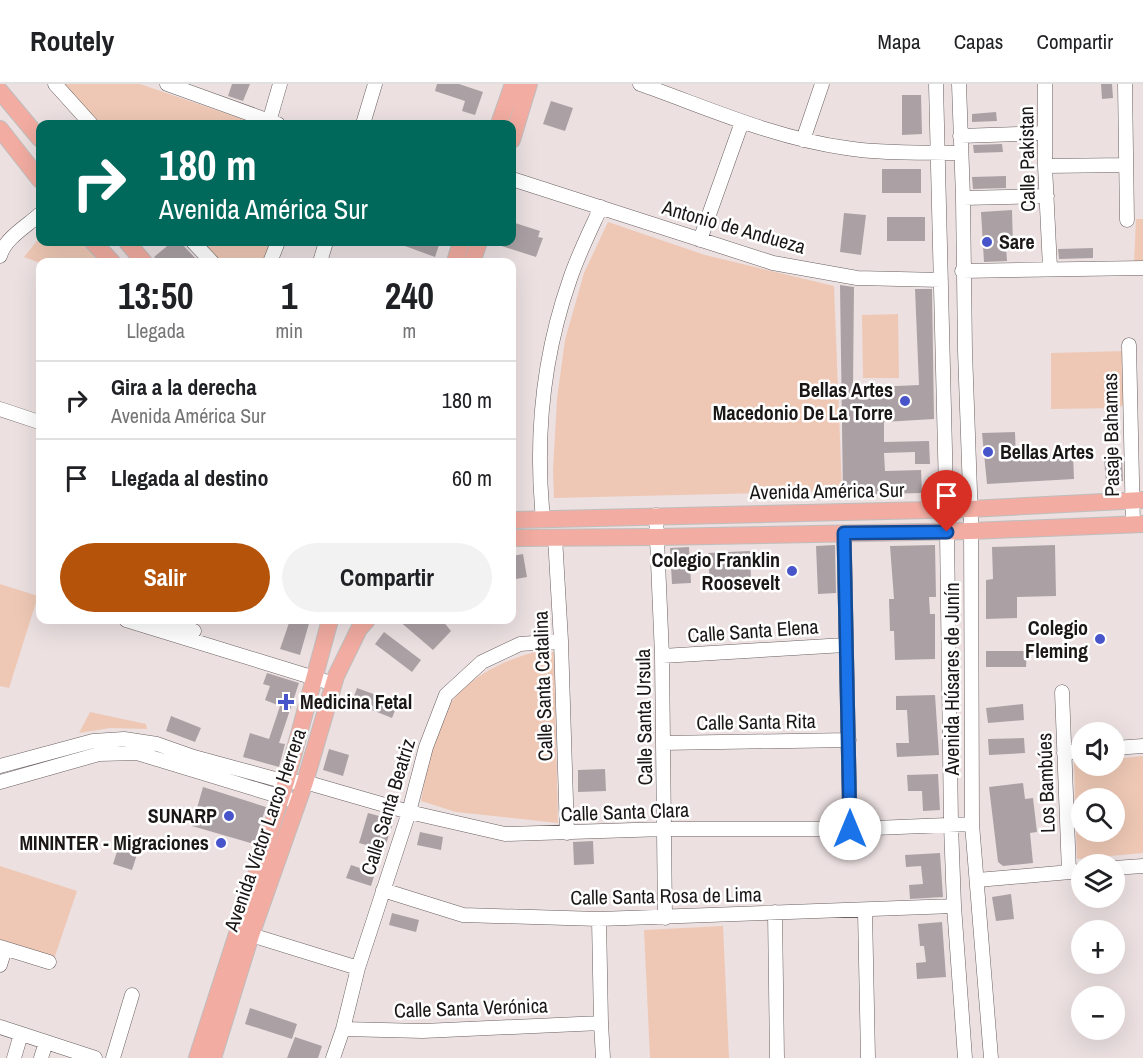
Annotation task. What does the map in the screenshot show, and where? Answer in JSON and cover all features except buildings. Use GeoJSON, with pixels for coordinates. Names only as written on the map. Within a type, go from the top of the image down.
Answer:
{"type":"FeatureCollection","features":[{"type":"Feature","properties":{"kind":"main road"},"geometry":{"type":"LineString","coordinates":[[500,120],[513,84]]}},
{"type":"Feature","properties":{"kind":"main road"},"geometry":{"type":"LineString","coordinates":[[516,127],[529,84]]}},
{"type":"Feature","properties":{"kind":"main road"},"geometry":{"type":"LineString","coordinates":[[0,90],[36,134]]}},
{"type":"Feature","properties":{"kind":"main road"},"geometry":{"type":"LineString","coordinates":[[0,129],[36,175]]}},
{"type":"Feature","properties":{"kind":"main road"},"geometry":{"type":"LineString","coordinates":[[97,246],[108,258]]}},
{"type":"Feature","properties":{"kind":"main road"},"geometry":{"type":"LineString","coordinates":[[130,246],[140,258]]}},
{"type":"Feature","properties":{"kind":"main road","name":"Avenida América Sur"},"geometry":{"type":"LineString","coordinates":[[516,520],[947,510],[1138,501]]}},
{"type":"Feature","properties":{"kind":"main road"},"geometry":{"type":"LineString","coordinates":[[516,538],[947,532],[1138,524]]}},
{"type":"Feature","properties":{"kind":"main road","name":"Avenida Víctor Larco Herrera"},"geometry":{"type":"LineString","coordinates":[[197,1058],[283,789],[329,624]]}},
{"type":"Feature","properties":{"kind":"main road","name":"Avenida Víctor Larco Herrera"},"geometry":{"type":"LineString","coordinates":[[213,1058],[251,936],[305,782],[335,680],[363,624]]}},
{"type":"Feature","properties":{"kind":"street"},"geometry":{"type":"LineString","coordinates":[[0,90],[5,84]]}},
{"type":"Feature","properties":{"kind":"street"},"geometry":{"type":"LineString","coordinates":[[55,84],[87,120]]}},
{"type":"Feature","properties":{"kind":"street"},"geometry":{"type":"LineString","coordinates":[[167,84],[265,120]]}},
{"type":"Feature","properties":{"kind":"street"},"geometry":{"type":"LineString","coordinates":[[274,120],[280,84]]}},
{"type":"Feature","properties":{"kind":"street"},"geometry":{"type":"LineString","coordinates":[[364,120],[375,84]]}},
{"type":"Feature","properties":{"kind":"street"},"geometry":{"type":"LineString","coordinates":[[640,84],[742,122],[803,140],[849,149],[961,153]]}},
{"type":"Feature","properties":{"kind":"street"},"geometry":{"type":"LineString","coordinates":[[803,140],[822,84]]}},
{"type":"Feature","properties":{"kind":"street","name":"Avenida Húsares de Junín"},"geometry":{"type":"LineString","coordinates":[[936,84],[947,510],[951,825],[954,906],[965,1058]]}},
{"type":"Feature","properties":{"kind":"street","name":"Avenida Húsares de Junín"},"geometry":{"type":"LineString","coordinates":[[959,84],[963,198],[962,271],[971,531],[972,824],[990,1058]]}},
{"type":"Feature","properties":{"kind":"street","name":"Calle Pakistan"},"geometry":{"type":"LineString","coordinates":[[1045,84],[1045,166],[1050,268]]}},
{"type":"Feature","properties":{"kind":"street"},"geometry":{"type":"LineString","coordinates":[[1125,84],[1127,220]]}},
{"type":"Feature","properties":{"kind":"street"},"geometry":{"type":"LineString","coordinates":[[700,240],[742,122]]}},
{"type":"Feature","properties":{"kind":"street"},"geometry":{"type":"LineString","coordinates":[[960,136],[1045,133]]}},
{"type":"Feature","properties":{"kind":"street"},"geometry":{"type":"LineString","coordinates":[[1045,166],[1126,165]]}},
{"type":"Feature","properties":{"kind":"street","name":"Antonio de Andueza"},"geometry":{"type":"LineString","coordinates":[[516,180],[773,263],[857,278],[941,280]]}},
{"type":"Feature","properties":{"kind":"street"},"geometry":{"type":"LineString","coordinates":[[963,198],[1047,196]]}},
{"type":"Feature","properties":{"kind":"street"},"geometry":{"type":"LineString","coordinates":[[543,519],[539,485],[544,384],[553,339],[570,279],[601,207]]}},
{"type":"Feature","properties":{"kind":"street"},"geometry":{"type":"LineString","coordinates":[[0,256],[2,250],[15,235],[36,217]]}},
{"type":"Feature","properties":{"kind":"street"},"geometry":{"type":"LineString","coordinates":[[198,246],[208,258]]}},
{"type":"Feature","properties":{"kind":"street"},"geometry":{"type":"LineString","coordinates":[[962,271],[1143,268]]}},
{"type":"Feature","properties":{"kind":"street","name":"Pasaje Bahamas"},"geometry":{"type":"LineString","coordinates":[[1129,345],[1138,524]]}},
{"type":"Feature","properties":{"kind":"street"},"geometry":{"type":"LineString","coordinates":[[0,408],[36,421]]}},
{"type":"Feature","properties":{"kind":"street","name":"Calle Santa Ursula"},"geometry":{"type":"LineString","coordinates":[[656,515],[662,656],[665,918]]}},
{"type":"Feature","properties":{"kind":"street"},"geometry":{"type":"LineString","coordinates":[[844,533],[850,829]]}},
{"type":"Feature","properties":{"kind":"street","name":"Calle Santa Catalina"},"geometry":{"type":"LineString","coordinates":[[555,537],[567,833]]}},
{"type":"Feature","properties":{"kind":"street"},"geometry":{"type":"LineString","coordinates":[[140,624],[281,663]]}},
{"type":"Feature","properties":{"kind":"street"},"geometry":{"type":"LineString","coordinates":[[169,624],[335,680]]}},
{"type":"Feature","properties":{"kind":"street","name":"Calle Santa Beatriz"},"geometry":{"type":"LineString","coordinates":[[333,1058],[343,1029],[358,968],[409,812],[426,747],[446,695],[482,662],[520,644],[561,641]]}},
{"type":"Feature","properties":{"kind":"street","name":"Calle Santa Elena"},"geometry":{"type":"LineString","coordinates":[[662,656],[845,645]]}},
{"type":"Feature","properties":{"kind":"street","name":"Los Bambúes"},"geometry":{"type":"LineString","coordinates":[[1062,692],[1064,753],[1073,854]]}},
{"type":"Feature","properties":{"kind":"street"},"geometry":{"type":"LineString","coordinates":[[0,766],[93,741],[124,739],[157,744],[283,789],[298,802]]}},
{"type":"Feature","properties":{"kind":"street","name":"Calle Santa Rita"},"geometry":{"type":"LineString","coordinates":[[663,743],[849,741]]}},
{"type":"Feature","properties":{"kind":"street"},"geometry":{"type":"LineString","coordinates":[[1125,747],[1143,746]]}},
{"type":"Feature","properties":{"kind":"street"},"geometry":{"type":"LineString","coordinates":[[1064,753],[1071,752]]}},
{"type":"Feature","properties":{"kind":"street"},"geometry":{"type":"LineString","coordinates":[[0,782],[99,754],[137,753],[283,789]]}},
{"type":"Feature","properties":{"kind":"street","name":"Calle Santa Clara"},"geometry":{"type":"LineString","coordinates":[[283,789],[305,782],[409,812],[505,834],[850,829],[972,824]]}},
{"type":"Feature","properties":{"kind":"street"},"geometry":{"type":"LineString","coordinates":[[1125,867],[1143,866]]}},
{"type":"Feature","properties":{"kind":"street"},"geometry":{"type":"LineString","coordinates":[[977,880],[1071,872]]}},
{"type":"Feature","properties":{"kind":"street","name":"Calle Santa Rosa de Lima"},"geometry":{"type":"LineString","coordinates":[[383,890],[463,915],[600,919],[954,906]]}},
{"type":"Feature","properties":{"kind":"street"},"geometry":{"type":"LineString","coordinates":[[865,910],[868,1058]]}},
{"type":"Feature","properties":{"kind":"street"},"geometry":{"type":"LineString","coordinates":[[775,912],[777,1058]]}},
{"type":"Feature","properties":{"kind":"street"},"geometry":{"type":"LineString","coordinates":[[600,919],[603,1058]]}},
{"type":"Feature","properties":{"kind":"street"},"geometry":{"type":"LineString","coordinates":[[251,936],[358,968]]}},
{"type":"Feature","properties":{"kind":"street"},"geometry":{"type":"LineString","coordinates":[[0,965],[3,948],[49,962]]}},
{"type":"Feature","properties":{"kind":"street"},"geometry":{"type":"LineString","coordinates":[[112,1058],[132,995]]}},
{"type":"Feature","properties":{"kind":"street"},"geometry":{"type":"LineString","coordinates":[[962,1010],[987,1009]]}},
{"type":"Feature","properties":{"kind":"street","name":"Calle Santa Verónica"},"geometry":{"type":"LineString","coordinates":[[343,1029],[423,1031],[601,1023]]}},
{"type":"Feature","properties":{"kind":"street"},"geometry":{"type":"LineString","coordinates":[[0,1027],[80,1056],[95,1058]]}},
{"type":"Feature","properties":{"kind":"street"},"geometry":{"type":"LineString","coordinates":[[14,1058],[21,1034]]}},
{"type":"Feature","properties":{"kind":"street"},"geometry":{"type":"LineString","coordinates":[[42,1058],[46,1042]]}},
{"type":"Feature","properties":{"kind":"shaded area"},"geometry":{"type":"Polygon","coordinates":[[[57,84],[140,84],[245,120],[89,120],[57,84]]]}},
{"type":"Feature","properties":{"kind":"shaded area"},"geometry":{"type":"Polygon","coordinates":[[[1136,219],[1143,219],[1143,264],[1134,264],[1136,219]]]}},
{"type":"Feature","properties":{"kind":"shaded area"},"geometry":{"type":"Polygon","coordinates":[[[608,222],[705,255],[834,286],[842,491],[554,498],[553,470],[557,399],[565,340],[584,273],[608,222]]]}},
{"type":"Feature","properties":{"kind":"shaded area"},"geometry":{"type":"Polygon","coordinates":[[[36,242],[36,246],[90,246],[100,258],[36,258],[36,262],[24,257],[36,242]]]}},
{"type":"Feature","properties":{"kind":"shaded area"},"geometry":{"type":"Polygon","coordinates":[[[200,246],[272,246],[267,258],[211,258],[200,246]]]}},
{"type":"Feature","properties":{"kind":"shaded area"},"geometry":{"type":"Polygon","coordinates":[[[898,314],[899,378],[863,378],[862,315],[898,314]]]}},
{"type":"Feature","properties":{"kind":"shaded area"},"geometry":{"type":"Polygon","coordinates":[[[1126,351],[1125,403],[1119,408],[1051,409],[1051,353],[1126,351]]]}},
{"type":"Feature","properties":{"kind":"shaded area"},"geometry":{"type":"Polygon","coordinates":[[[0,584],[36,595],[36,602],[9,688],[0,686],[0,584]]]}},
{"type":"Feature","properties":{"kind":"shaded area"},"geometry":{"type":"Polygon","coordinates":[[[539,651],[554,652],[558,823],[456,812],[421,801],[430,741],[438,723],[459,693],[487,671],[520,656],[539,651]]]}},
{"type":"Feature","properties":{"kind":"shaded area"},"geometry":{"type":"Polygon","coordinates":[[[90,712],[146,724],[147,729],[110,728],[79,733],[90,712]]]}},
{"type":"Feature","properties":{"kind":"shaded area"},"geometry":{"type":"Polygon","coordinates":[[[1143,756],[1143,853],[1077,854],[1076,842],[1125,842],[1125,788],[1075,788],[1074,776],[1125,776],[1125,758],[1143,756]]]}},
{"type":"Feature","properties":{"kind":"shaded area"},"geometry":{"type":"Polygon","coordinates":[[[0,866],[77,891],[54,959],[0,942],[0,866]]]}},
{"type":"Feature","properties":{"kind":"shaded area"},"geometry":{"type":"Polygon","coordinates":[[[723,926],[729,1058],[650,1058],[644,930],[723,926]]]}},
{"type":"Feature","properties":{"kind":"place","name":"Sare"},"geometry":{"type":"Point","coordinates":[987,242]}},
{"type":"Feature","properties":{"kind":"place","name":"Bellas Artes Macedonio De La Torre"},"geometry":{"type":"Point","coordinates":[905,401]}},
{"type":"Feature","properties":{"kind":"place","name":"Bellas Artes"},"geometry":{"type":"Point","coordinates":[988,452]}},
{"type":"Feature","properties":{"kind":"place","name":"Colegio Franklin Roosevelt"},"geometry":{"type":"Point","coordinates":[792,571]}},
{"type":"Feature","properties":{"kind":"place","name":"Colegio Fleming"},"geometry":{"type":"Point","coordinates":[1100,639]}},
{"type":"Feature","properties":{"kind":"place","name":"Medicina Fetal"},"geometry":{"type":"Point","coordinates":[286,702]}},
{"type":"Feature","properties":{"kind":"place","name":"SUNARP"},"geometry":{"type":"Point","coordinates":[229,816]}},
{"type":"Feature","properties":{"kind":"place","name":"MININTER - Migraciones"},"geometry":{"type":"Point","coordinates":[221,843]}},
{"type":"Feature","properties":{"kind":"route"},"geometry":{"type":"LineString","coordinates":[[850,829],[844,533],[947,532]]}}]}
